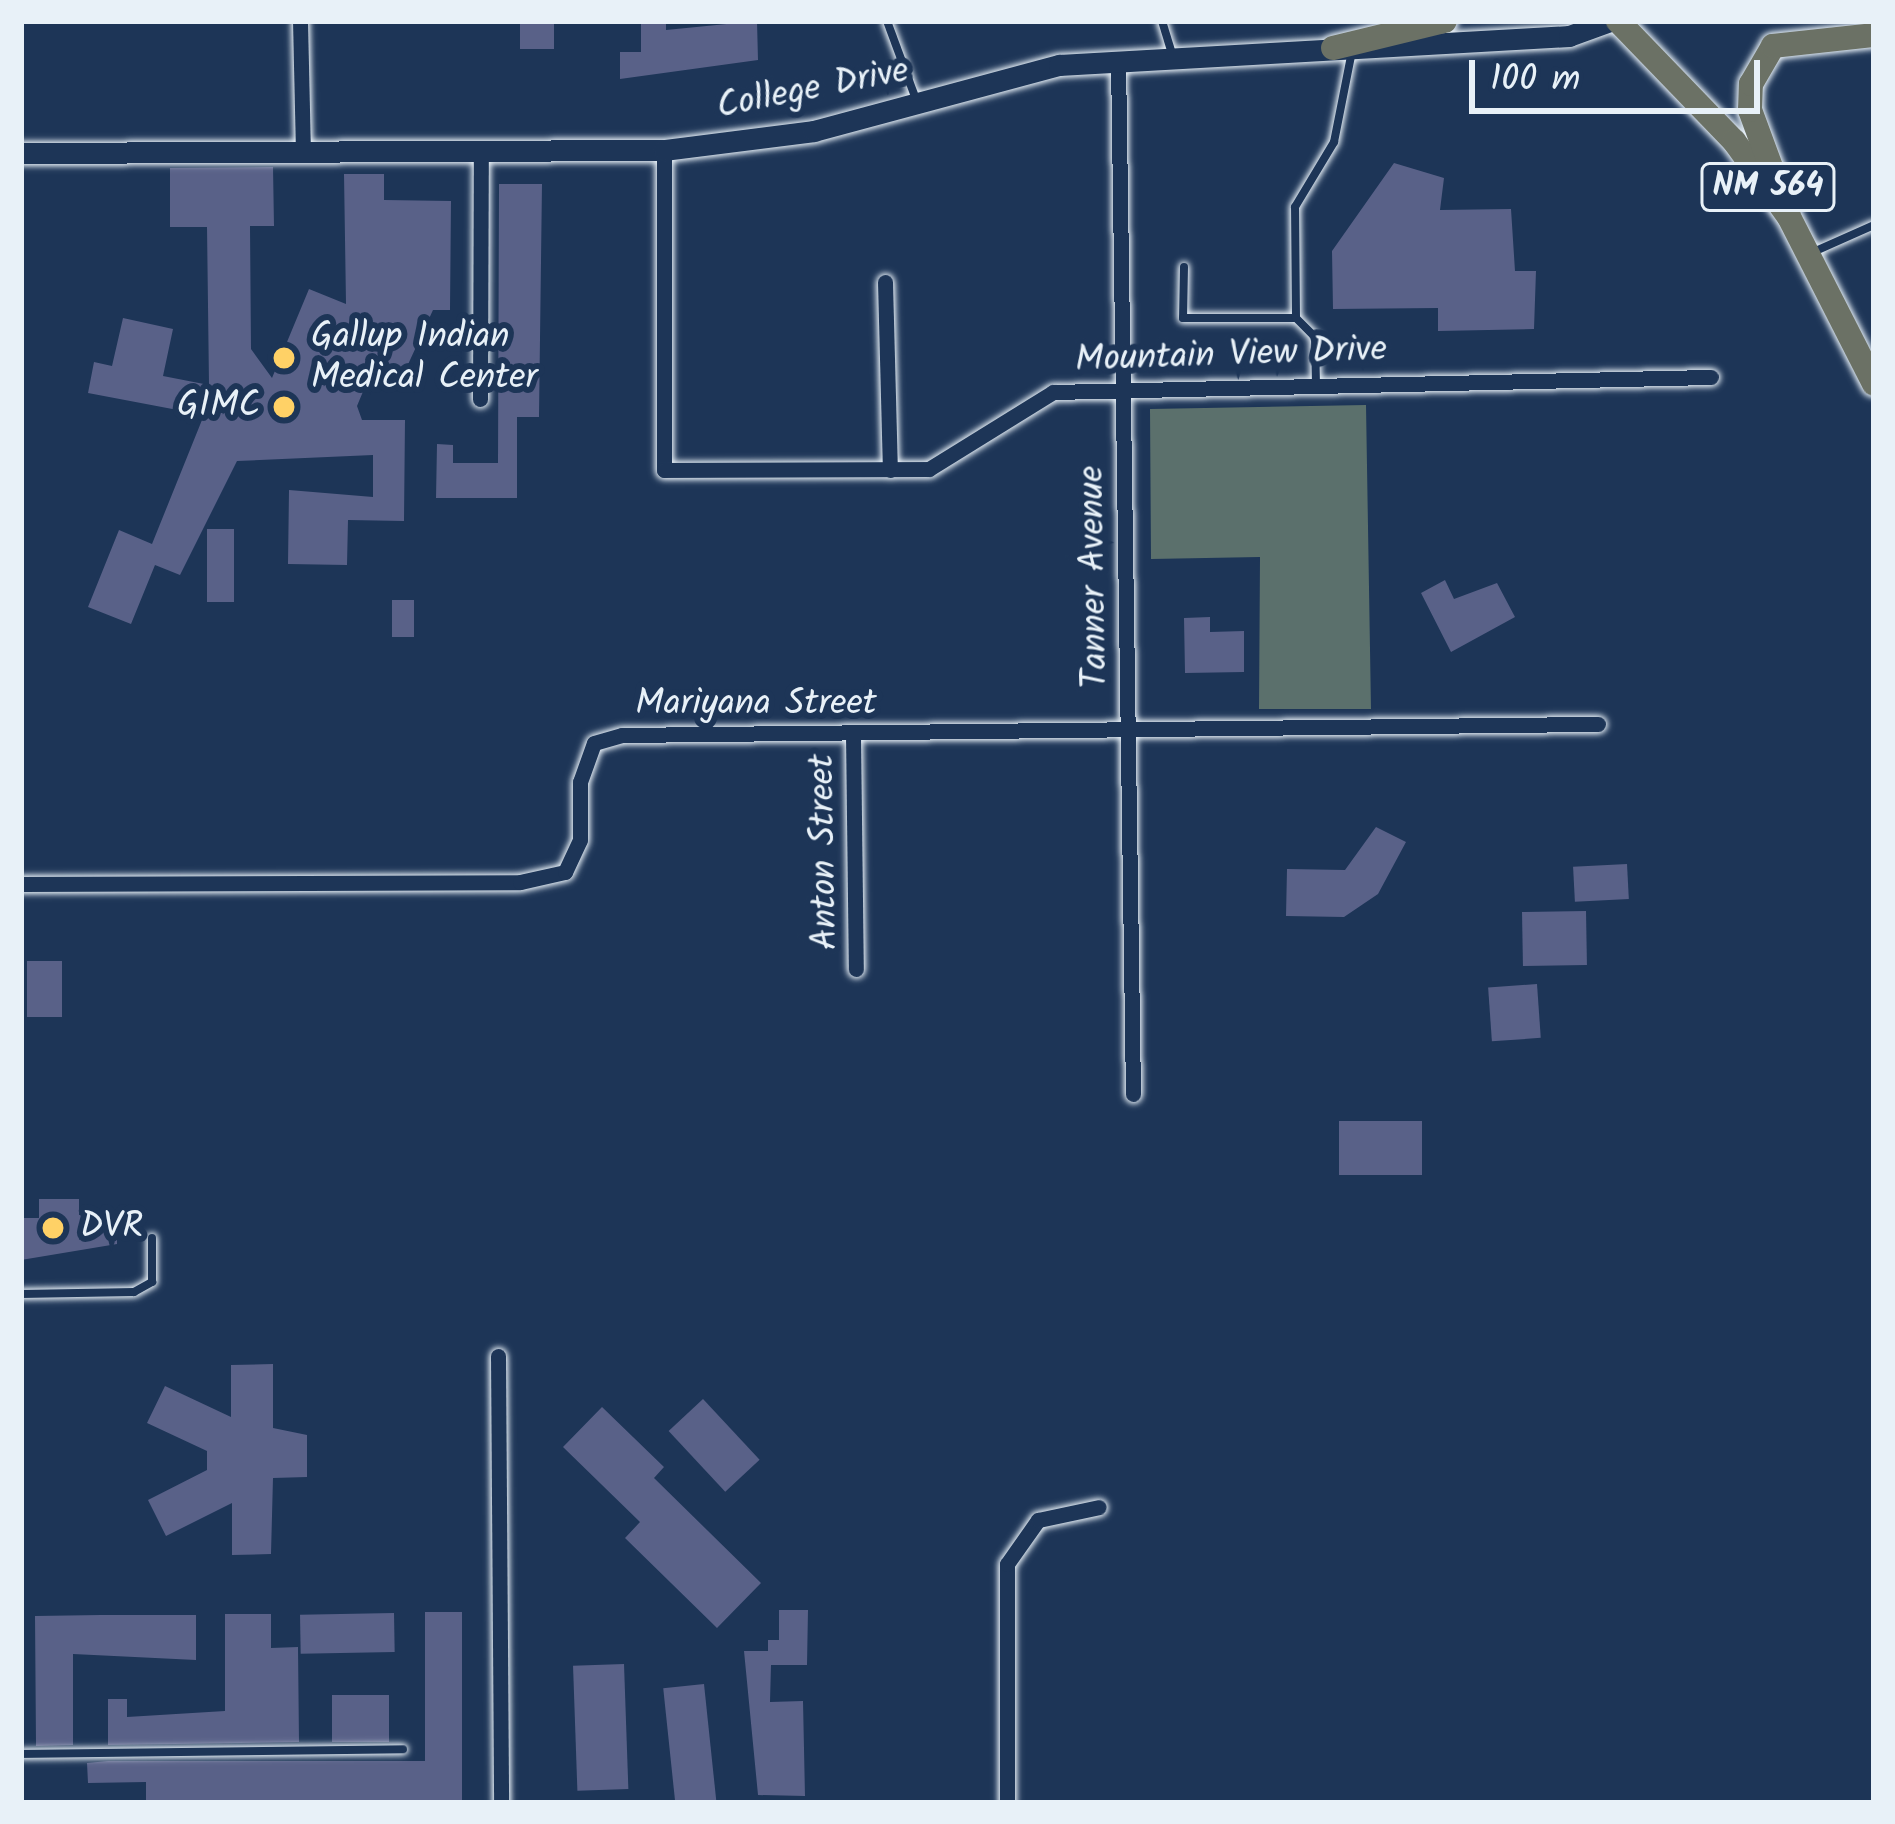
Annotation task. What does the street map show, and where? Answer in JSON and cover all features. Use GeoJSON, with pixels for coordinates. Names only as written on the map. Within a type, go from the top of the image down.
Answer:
{"type":"FeatureCollection","features":[{"type":"Feature","properties":{"kind":"main road"},"geometry":{"type":"LineString","coordinates":[[1343,48],[1445,21]]}},
{"type":"Feature","properties":{"kind":"main road","name":"College Drive"},"geometry":{"type":"LineString","coordinates":[[21,153],[664,150],[814,131],[1118,58],[1569,36],[1614,21]]}},
{"type":"Feature","properties":{"kind":"main road","name":"NM 564"},"geometry":{"type":"LineString","coordinates":[[1614,21],[1734,141],[1789,217],[1874,384]]}},
{"type":"Feature","properties":{"kind":"main road"},"geometry":{"type":"LineString","coordinates":[[1789,217],[1750,110],[1750,84],[1773,46],[1874,32]]}},
{"type":"Feature","properties":{"kind":"street"},"geometry":{"type":"LineString","coordinates":[[300,21],[303,154]]}},
{"type":"Feature","properties":{"kind":"street"},"geometry":{"type":"LineString","coordinates":[[1851,21],[1874,32]]}},
{"type":"Feature","properties":{"kind":"street","name":"Tanner Avenue"},"geometry":{"type":"LineString","coordinates":[[1118,58],[1133,1094]]}},
{"type":"Feature","properties":{"kind":"street","name":"Mountain View Drive"},"geometry":{"type":"LineString","coordinates":[[664,150],[664,470],[929,470],[1053,392],[1123,386],[1711,376]]}},
{"type":"Feature","properties":{"kind":"street"},"geometry":{"type":"LineString","coordinates":[[480,399],[481,151]]}},
{"type":"Feature","properties":{"kind":"street"},"geometry":{"type":"LineString","coordinates":[[885,282],[890,470]]}},
{"type":"Feature","properties":{"kind":"street","name":"Mariyana Street"},"geometry":{"type":"LineString","coordinates":[[21,884],[520,882],[565,872],[580,840],[580,782],[594,743],[622,735],[1598,724]]}},
{"type":"Feature","properties":{"kind":"street","name":"Anton Street"},"geometry":{"type":"LineString","coordinates":[[853,735],[856,969]]}},
{"type":"Feature","properties":{"kind":"street"},"geometry":{"type":"LineString","coordinates":[[498,1356],[501,1803]]}},
{"type":"Feature","properties":{"kind":"street"},"geometry":{"type":"LineString","coordinates":[[1006,1803],[1007,1564],[1038,1520],[1099,1507]]}},
{"type":"Feature","properties":{"kind":"lane"},"geometry":{"type":"LineString","coordinates":[[886,21],[918,104]]}},
{"type":"Feature","properties":{"kind":"lane"},"geometry":{"type":"LineString","coordinates":[[1162,21],[1172,56]]}},
{"type":"Feature","properties":{"kind":"lane"},"geometry":{"type":"LineString","coordinates":[[1316,383],[1315,337],[1296,318],[1295,207],[1334,142],[1343,48]]}},
{"type":"Feature","properties":{"kind":"lane"},"geometry":{"type":"LineString","coordinates":[[1810,254],[1874,226]]}},
{"type":"Feature","properties":{"kind":"lane"},"geometry":{"type":"LineString","coordinates":[[1184,267],[1183,318],[1296,318]]}},
{"type":"Feature","properties":{"kind":"lane"},"geometry":{"type":"LineString","coordinates":[[21,1294],[134,1292],[152,1282],[152,1238]]}},
{"type":"Feature","properties":{"kind":"lane"},"geometry":{"type":"LineString","coordinates":[[21,1754],[403,1749]]}},
{"type":"Feature","properties":{"kind":"green space"},"geometry":{"type":"Polygon","coordinates":[[[1366,405],[1371,709],[1259,709],[1260,557],[1151,559],[1150,409],[1366,405]]]}},
{"type":"Feature","properties":{"kind":"building"},"geometry":{"type":"Polygon","coordinates":[[[520,21],[554,21],[554,49],[520,49],[520,21]]]}},
{"type":"Feature","properties":{"kind":"building"},"geometry":{"type":"Polygon","coordinates":[[[641,21],[666,21],[666,30],[757,21],[758,60],[620,79],[620,52],[641,52],[641,21]]]}},
{"type":"Feature","properties":{"kind":"building"},"geometry":{"type":"Polygon","coordinates":[[[1394,163],[1444,178],[1440,210],[1511,209],[1515,271],[1536,271],[1534,329],[1438,331],[1438,308],[1333,309],[1332,251],[1394,163]]]}},
{"type":"Feature","properties":{"kind":"building"},"geometry":{"type":"Polygon","coordinates":[[[273,167],[274,226],[250,226],[251,349],[272,378],[309,289],[346,304],[344,174],[384,174],[384,200],[451,201],[450,310],[433,310],[405,371],[377,358],[357,406],[362,420],[405,420],[404,521],[348,520],[347,565],[288,564],[289,490],[373,497],[373,455],[237,461],[180,575],[155,565],[131,624],[88,607],[119,530],[152,544],[204,415],[88,393],[94,362],[112,366],[123,318],[173,329],[163,376],[209,385],[207,227],[170,227],[170,168],[273,167]]]}},
{"type":"Feature","properties":{"kind":"building"},"geometry":{"type":"Polygon","coordinates":[[[499,184],[542,184],[539,417],[517,417],[517,498],[436,498],[437,444],[453,445],[453,463],[498,463],[499,184]]]}},
{"type":"Feature","properties":{"kind":"building"},"geometry":{"type":"Polygon","coordinates":[[[207,529],[234,529],[234,602],[207,602],[207,529]]]}},
{"type":"Feature","properties":{"kind":"building"},"geometry":{"type":"Polygon","coordinates":[[[1445,580],[1454,599],[1497,583],[1515,617],[1451,652],[1421,593],[1445,580]]]}},
{"type":"Feature","properties":{"kind":"building"},"geometry":{"type":"Polygon","coordinates":[[[392,600],[414,600],[414,637],[392,637],[392,600]]]}},
{"type":"Feature","properties":{"kind":"building"},"geometry":{"type":"Polygon","coordinates":[[[1210,617],[1210,632],[1244,631],[1244,672],[1185,673],[1184,618],[1210,617]]]}},
{"type":"Feature","properties":{"kind":"building"},"geometry":{"type":"Polygon","coordinates":[[[1376,827],[1406,842],[1378,894],[1344,917],[1286,916],[1287,869],[1345,870],[1376,827]]]}},
{"type":"Feature","properties":{"kind":"building"},"geometry":{"type":"Polygon","coordinates":[[[1627,864],[1629,899],[1575,902],[1573,867],[1627,864]]]}},
{"type":"Feature","properties":{"kind":"building"},"geometry":{"type":"Polygon","coordinates":[[[1586,911],[1587,965],[1523,966],[1522,912],[1586,911]]]}},
{"type":"Feature","properties":{"kind":"building"},"geometry":{"type":"Polygon","coordinates":[[[27,961],[62,961],[62,1017],[27,1017],[27,961]]]}},
{"type":"Feature","properties":{"kind":"building"},"geometry":{"type":"Polygon","coordinates":[[[1537,984],[1541,1038],[1492,1041],[1488,987],[1537,984]]]}},
{"type":"Feature","properties":{"kind":"building"},"geometry":{"type":"Polygon","coordinates":[[[1339,1121],[1422,1121],[1422,1175],[1339,1175],[1339,1121]]]}},
{"type":"Feature","properties":{"kind":"building"},"geometry":{"type":"Polygon","coordinates":[[[39,1199],[79,1199],[79,1215],[117,1215],[117,1244],[21,1260],[21,1218],[39,1218],[39,1199]]]}},
{"type":"Feature","properties":{"kind":"building"},"geometry":{"type":"Polygon","coordinates":[[[273,1364],[273,1428],[307,1435],[307,1477],[273,1478],[271,1554],[232,1555],[232,1503],[166,1536],[148,1500],[207,1470],[207,1451],[147,1423],[165,1386],[231,1417],[231,1365],[273,1364]]]}},
{"type":"Feature","properties":{"kind":"building"},"geometry":{"type":"Polygon","coordinates":[[[703,1399],[760,1460],[725,1492],[669,1431],[703,1399]]]}},
{"type":"Feature","properties":{"kind":"building"},"geometry":{"type":"Polygon","coordinates":[[[602,1407],[664,1467],[654,1478],[761,1583],[717,1628],[625,1538],[640,1522],[563,1447],[602,1407]]]}},
{"type":"Feature","properties":{"kind":"building"},"geometry":{"type":"Polygon","coordinates":[[[779,1610],[808,1610],[807,1665],[771,1665],[770,1702],[803,1701],[805,1796],[758,1795],[744,1651],[768,1651],[768,1640],[779,1640],[779,1610]]]}},
{"type":"Feature","properties":{"kind":"building"},"geometry":{"type":"Polygon","coordinates":[[[425,1612],[462,1612],[462,1803],[146,1803],[146,1782],[88,1783],[87,1763],[108,1761],[425,1761],[425,1612]]]}},
{"type":"Feature","properties":{"kind":"building"},"geometry":{"type":"Polygon","coordinates":[[[394,1613],[395,1652],[301,1654],[300,1615],[394,1613]]]}},
{"type":"Feature","properties":{"kind":"building"},"geometry":{"type":"Polygon","coordinates":[[[225,1614],[271,1614],[271,1648],[298,1647],[299,1742],[108,1745],[108,1699],[127,1699],[127,1717],[225,1711],[225,1614]]]}},
{"type":"Feature","properties":{"kind":"building"},"geometry":{"type":"Polygon","coordinates":[[[196,1615],[196,1660],[73,1654],[73,1745],[36,1746],[35,1616],[196,1615]]]}},
{"type":"Feature","properties":{"kind":"building"},"geometry":{"type":"Polygon","coordinates":[[[624,1664],[628,1789],[577,1791],[573,1666],[624,1664]]]}},
{"type":"Feature","properties":{"kind":"building"},"geometry":{"type":"Polygon","coordinates":[[[704,1684],[717,1803],[675,1803],[663,1688],[704,1684]]]}},
{"type":"Feature","properties":{"kind":"building"},"geometry":{"type":"Polygon","coordinates":[[[332,1695],[389,1695],[389,1742],[332,1742],[332,1695]]]}},
{"type":"Feature","properties":{"kind":"place","name":"Gallup Indian Medical Center"},"geometry":{"type":"Point","coordinates":[284,358]}},
{"type":"Feature","properties":{"kind":"place","name":"GIMC"},"geometry":{"type":"Point","coordinates":[284,407]}},
{"type":"Feature","properties":{"kind":"place","name":"DVR"},"geometry":{"type":"Point","coordinates":[53,1228]}}]}
